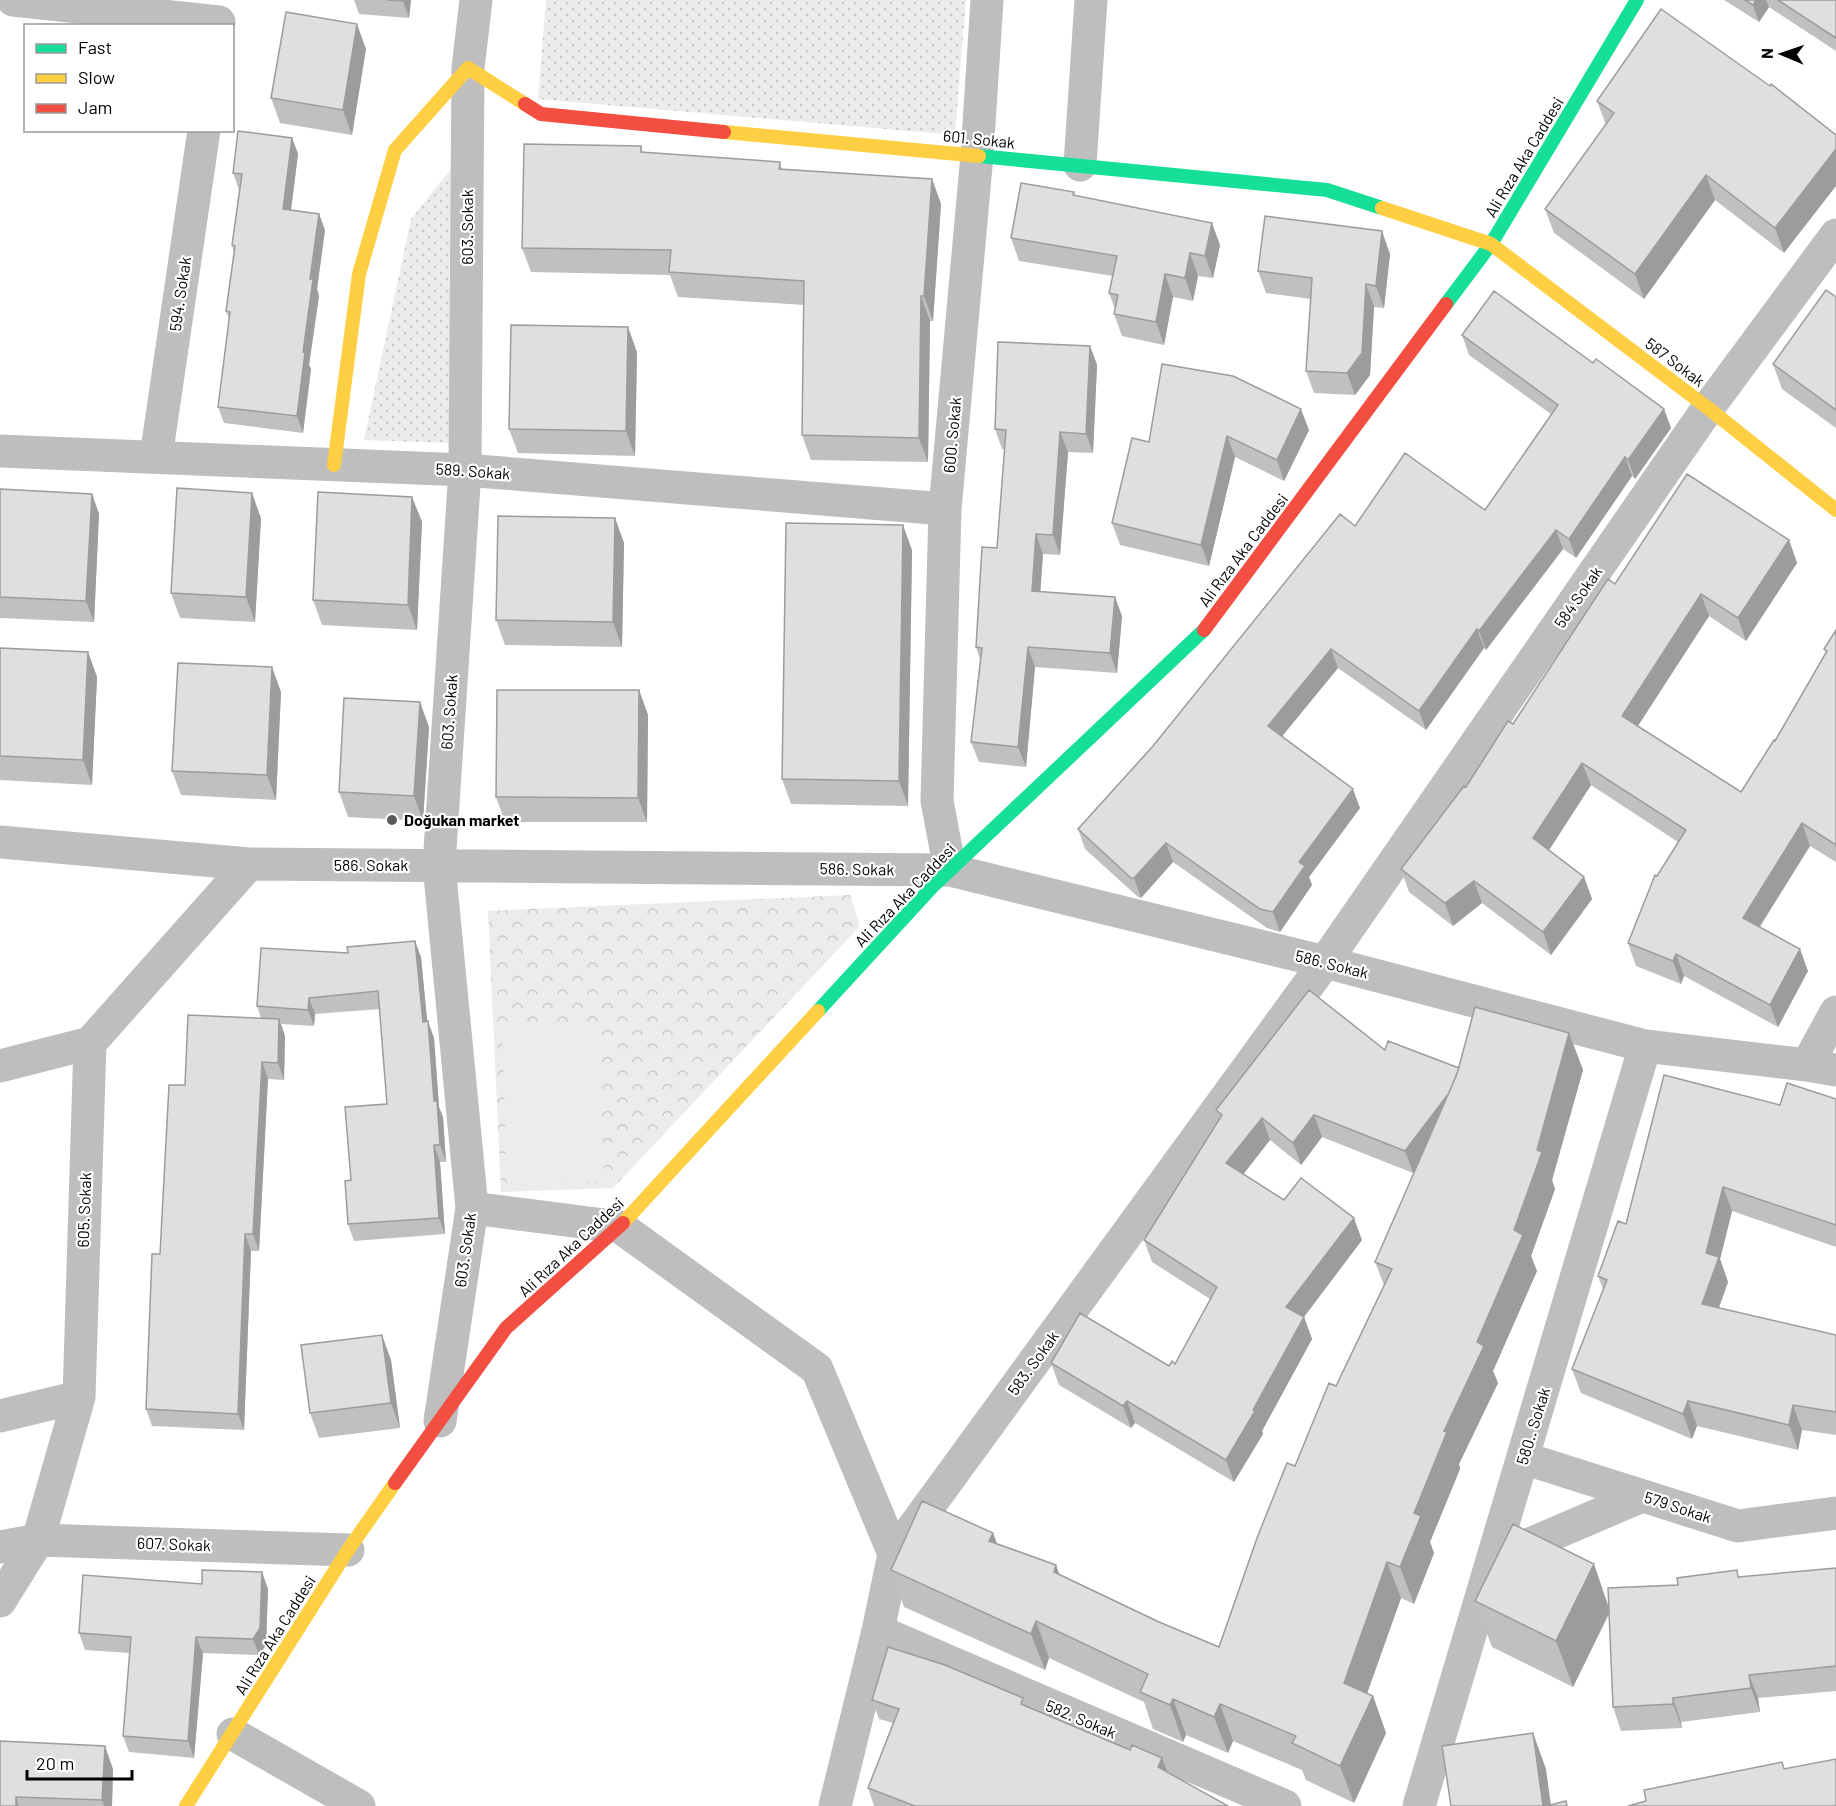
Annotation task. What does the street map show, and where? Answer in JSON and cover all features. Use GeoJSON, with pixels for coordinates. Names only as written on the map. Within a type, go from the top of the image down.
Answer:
{"type":"FeatureCollection","features":[{"type":"Feature","properties":{"kind":"street"},"geometry":{"type":"LineString","coordinates":[[13,0],[220,16]]}},
{"type":"Feature","properties":{"kind":"street","name":"603. Sokak"},"geometry":{"type":"LineString","coordinates":[[440,1421],[472,1208],[439,865],[465,470],[468,68],[476,0]]}},
{"type":"Feature","properties":{"kind":"street","name":"600. Sokak"},"geometry":{"type":"LineString","coordinates":[[950,870],[937,801],[945,509],[977,155],[987,0]]}},
{"type":"Feature","properties":{"kind":"street"},"geometry":{"type":"LineString","coordinates":[[1080,165],[1091,0]]}},
{"type":"Feature","properties":{"kind":"street","name":"Ali Rıza Aka Caddesi"},"geometry":{"type":"LineString","coordinates":[[186,1806],[348,1550],[506,1328],[620,1227],[950,870],[1202,632],[1491,244],[1637,0]]}},
{"type":"Feature","properties":{"kind":"street"},"geometry":{"type":"LineString","coordinates":[[334,465],[359,274],[395,150],[468,68]]}},
{"type":"Feature","properties":{"kind":"street","name":"601. Sokak"},"geometry":{"type":"LineString","coordinates":[[468,68],[541,114],[1327,190],[1491,244]]}},
{"type":"Feature","properties":{"kind":"street","name":"594. Sokak"},"geometry":{"type":"LineString","coordinates":[[156,457],[204,132]]}},
{"type":"Feature","properties":{"kind":"street","name":"584 Sokak"},"geometry":{"type":"LineString","coordinates":[[1325,962],[1708,408],[1836,235]]}},
{"type":"Feature","properties":{"kind":"street","name":"587 Sokak"},"geometry":{"type":"LineString","coordinates":[[1491,244],[1708,408],[1836,510]]}},
{"type":"Feature","properties":{"kind":"street","name":"589. Sokak"},"geometry":{"type":"LineString","coordinates":[[0,451],[465,470],[945,509]]}},
{"type":"Feature","properties":{"kind":"street","name":"586. Sokak"},"geometry":{"type":"LineString","coordinates":[[0,843],[249,864],[950,870],[1325,962],[1645,1046],[1821,1067]]}},
{"type":"Feature","properties":{"kind":"street"},"geometry":{"type":"LineString","coordinates":[[0,1066],[90,1044],[249,864]]}},
{"type":"Feature","properties":{"kind":"street","name":"583. Sokak"},"geometry":{"type":"LineString","coordinates":[[835,1806],[878,1631],[894,1554],[1325,962]]}},
{"type":"Feature","properties":{"kind":"street"},"geometry":{"type":"LineString","coordinates":[[1821,1067],[1836,1012]]}},
{"type":"Feature","properties":{"kind":"street","name":"605. Sokak"},"geometry":{"type":"LineString","coordinates":[[0,1600],[38,1540],[79,1397],[90,1044]]}},
{"type":"Feature","properties":{"kind":"street","name":"580.. Sokak"},"geometry":{"type":"LineString","coordinates":[[1419,1806],[1645,1046]]}},
{"type":"Feature","properties":{"kind":"street"},"geometry":{"type":"LineString","coordinates":[[472,1208],[620,1227],[818,1369],[894,1554]]}},
{"type":"Feature","properties":{"kind":"street"},"geometry":{"type":"LineString","coordinates":[[0,1416],[79,1397]]}},
{"type":"Feature","properties":{"kind":"street","name":"579 Sokak"},"geometry":{"type":"LineString","coordinates":[[1523,1458],[1738,1526],[1836,1513]]}},
{"type":"Feature","properties":{"kind":"street"},"geometry":{"type":"LineString","coordinates":[[1492,1560],[1642,1496]]}},
{"type":"Feature","properties":{"kind":"street","name":"607. Sokak"},"geometry":{"type":"LineString","coordinates":[[0,1547],[38,1540],[348,1550]]}},
{"type":"Feature","properties":{"kind":"street","name":"582. Sokak"},"geometry":{"type":"LineString","coordinates":[[878,1631],[1285,1806]]}},
{"type":"Feature","properties":{"kind":"street"},"geometry":{"type":"LineString","coordinates":[[233,1734],[359,1806]]}},
{"type":"Feature","properties":{"kind":"green space"},"geometry":{"type":"Polygon","coordinates":[[[546,0],[966,0],[955,135],[538,99],[546,0]]]}},
{"type":"Feature","properties":{"kind":"green space"},"geometry":{"type":"Polygon","coordinates":[[[458,160],[451,443],[364,440],[411,219],[458,160]]]}},
{"type":"Feature","properties":{"kind":"green space"},"geometry":{"type":"Polygon","coordinates":[[[850,895],[860,926],[613,1188],[501,1192],[488,911],[850,895]]]}},
{"type":"Feature","properties":{"kind":"green space"},"geometry":{"type":"Polygon","coordinates":[[[599,1024],[604,1182],[507,1186],[502,1027],[599,1024]]]}},
{"type":"Feature","properties":{"kind":"building"},"geometry":{"type":"Polygon","coordinates":[[[1745,0],[1756,0],[1753,5],[1745,0]]]}},
{"type":"Feature","properties":{"kind":"building"},"geometry":{"type":"Polygon","coordinates":[[[1778,0],[1836,0],[1836,38],[1778,0]]]}},
{"type":"Feature","properties":{"kind":"building"},"geometry":{"type":"Polygon","coordinates":[[[1661,9],[1770,86],[1771,84],[1836,135],[1836,149],[1775,228],[1706,175],[1635,274],[1545,209],[1614,113],[1597,101],[1661,9]]]}},
{"type":"Feature","properties":{"kind":"building"},"geometry":{"type":"Polygon","coordinates":[[[286,12],[357,24],[343,110],[271,98],[286,12]]]}},
{"type":"Feature","properties":{"kind":"building"},"geometry":{"type":"Polygon","coordinates":[[[238,131],[292,138],[283,209],[319,214],[310,279],[313,279],[297,416],[218,407],[230,312],[226,311],[235,246],[232,245],[242,174],[233,173],[238,131]]]}},
{"type":"Feature","properties":{"kind":"building"},"geometry":{"type":"Polygon","coordinates":[[[524,144],[641,146],[641,152],[780,162],[779,169],[932,179],[924,296],[921,296],[919,438],[802,435],[804,281],[669,272],[671,250],[522,248],[524,144]]]}},
{"type":"Feature","properties":{"kind":"building"},"geometry":{"type":"Polygon","coordinates":[[[1021,183],[1074,192],[1073,195],[1212,223],[1205,256],[1190,253],[1185,278],[1165,274],[1156,322],[1114,314],[1118,295],[1109,293],[1117,256],[1011,238],[1021,183]]]}},
{"type":"Feature","properties":{"kind":"building"},"geometry":{"type":"Polygon","coordinates":[[[1265,216],[1382,231],[1376,286],[1366,284],[1362,353],[1347,373],[1306,371],[1312,278],[1258,271],[1265,216]]]}},
{"type":"Feature","properties":{"kind":"building"},"geometry":{"type":"Polygon","coordinates":[[[1826,290],[1836,297],[1836,410],[1773,364],[1826,290]]]}},
{"type":"Feature","properties":{"kind":"building"},"geometry":{"type":"Polygon","coordinates":[[[1494,291],[1593,363],[1596,359],[1664,409],[1628,460],[1625,457],[1569,539],[1556,530],[1479,631],[1477,629],[1419,711],[1331,649],[1268,726],[1353,789],[1299,862],[1305,866],[1273,912],[1260,909],[1166,843],[1134,878],[1131,878],[1078,829],[1153,746],[1340,514],[1355,526],[1405,453],[1485,510],[1558,405],[1462,335],[1494,291]]]}},
{"type":"Feature","properties":{"kind":"building"},"geometry":{"type":"Polygon","coordinates":[[[511,325],[628,327],[626,431],[509,429],[511,325]]]}},
{"type":"Feature","properties":{"kind":"building"},"geometry":{"type":"Polygon","coordinates":[[[998,342],[1090,346],[1086,434],[1060,432],[1053,535],[1036,534],[1032,591],[1115,597],[1110,653],[1028,647],[1018,747],[971,742],[982,648],[976,647],[982,547],[997,548],[1006,430],[995,429],[998,342]]]}},
{"type":"Feature","properties":{"kind":"building"},"geometry":{"type":"Polygon","coordinates":[[[1162,364],[1233,376],[1301,409],[1277,460],[1227,436],[1201,545],[1112,523],[1132,438],[1149,442],[1162,364]]]}},
{"type":"Feature","properties":{"kind":"building"},"geometry":{"type":"Polygon","coordinates":[[[1687,474],[1789,540],[1738,618],[1701,594],[1622,716],[1741,792],[1775,741],[1827,651],[1824,649],[1836,630],[1836,845],[1802,823],[1743,918],[1800,949],[1770,1005],[1676,954],[1673,961],[1628,943],[1655,875],[1657,876],[1686,830],[1582,763],[1533,838],[1584,877],[1543,932],[1474,881],[1445,903],[1401,869],[1464,786],[1466,787],[1508,721],[1513,724],[1608,579],[1615,584],[1687,474]]]}},
{"type":"Feature","properties":{"kind":"building"},"geometry":{"type":"Polygon","coordinates":[[[177,488],[252,493],[246,597],[171,593],[177,488]]]}},
{"type":"Feature","properties":{"kind":"building"},"geometry":{"type":"Polygon","coordinates":[[[0,489],[92,494],[86,601],[0,597],[0,489]]]}},
{"type":"Feature","properties":{"kind":"building"},"geometry":{"type":"Polygon","coordinates":[[[318,492],[412,497],[408,605],[313,600],[318,492]]]}},
{"type":"Feature","properties":{"kind":"building"},"geometry":{"type":"Polygon","coordinates":[[[498,516],[615,518],[613,622],[496,620],[498,516]]]}},
{"type":"Feature","properties":{"kind":"building"},"geometry":{"type":"Polygon","coordinates":[[[786,523],[903,525],[899,781],[782,779],[786,523]]]}},
{"type":"Feature","properties":{"kind":"building"},"geometry":{"type":"Polygon","coordinates":[[[0,648],[88,652],[83,760],[0,756],[0,648]]]}},
{"type":"Feature","properties":{"kind":"building"},"geometry":{"type":"Polygon","coordinates":[[[178,663],[272,667],[267,775],[172,771],[178,663]]]}},
{"type":"Feature","properties":{"kind":"building"},"geometry":{"type":"Polygon","coordinates":[[[497,690],[639,690],[638,798],[496,797],[497,690]]]}},
{"type":"Feature","properties":{"kind":"building"},"geometry":{"type":"Polygon","coordinates":[[[344,698],[420,702],[414,796],[339,792],[344,698]]]}},
{"type":"Feature","properties":{"kind":"building"},"geometry":{"type":"Polygon","coordinates":[[[415,941],[423,1022],[428,1021],[434,1101],[437,1101],[440,1145],[434,1145],[439,1218],[348,1224],[345,1181],[351,1180],[345,1107],[387,1104],[378,991],[309,998],[308,1010],[257,1006],[261,948],[348,953],[347,947],[415,941]]]}},
{"type":"Feature","properties":{"kind":"building"},"geometry":{"type":"Polygon","coordinates":[[[1309,990],[1385,1050],[1388,1041],[1459,1068],[1449,1093],[1405,1151],[1314,1115],[1293,1143],[1262,1118],[1226,1163],[1284,1200],[1301,1178],[1354,1218],[1286,1307],[1304,1317],[1253,1410],[1255,1411],[1226,1460],[1127,1401],[1123,1406],[1051,1363],[1080,1313],[1169,1366],[1172,1361],[1175,1364],[1217,1287],[1144,1240],[1222,1115],[1216,1110],[1309,990]]]}},
{"type":"Feature","properties":{"kind":"building"},"geometry":{"type":"Polygon","coordinates":[[[1475,1007],[1569,1033],[1537,1150],[1542,1152],[1514,1230],[1523,1235],[1477,1342],[1484,1346],[1444,1431],[1447,1432],[1414,1513],[1421,1516],[1400,1567],[1387,1562],[1344,1683],[1373,1696],[1340,1766],[1292,1743],[1296,1736],[1220,1704],[1214,1717],[1173,1699],[1170,1705],[1140,1692],[1148,1674],[1036,1621],[1031,1634],[891,1570],[922,1501],[993,1533],[989,1541],[1056,1565],[1054,1572],[1159,1622],[1219,1647],[1257,1538],[1287,1463],[1295,1466],[1329,1383],[1336,1386],[1392,1269],[1375,1262],[1457,1074],[1475,1007]]]}},
{"type":"Feature","properties":{"kind":"building"},"geometry":{"type":"Polygon","coordinates":[[[188,1015],[279,1019],[278,1063],[262,1062],[253,1234],[245,1234],[238,1414],[146,1409],[152,1254],[160,1254],[169,1085],[185,1085],[188,1015]]]}},
{"type":"Feature","properties":{"kind":"building"},"geometry":{"type":"Polygon","coordinates":[[[1664,1075],[1780,1105],[1787,1083],[1836,1099],[1836,1225],[1723,1187],[1706,1253],[1719,1257],[1702,1304],[1836,1335],[1836,1412],[1793,1405],[1789,1425],[1688,1401],[1683,1414],[1572,1369],[1607,1280],[1598,1276],[1618,1221],[1626,1224],[1664,1075]]]}},
{"type":"Feature","properties":{"kind":"building"},"geometry":{"type":"Polygon","coordinates":[[[382,1335],[391,1403],[310,1413],[301,1345],[382,1335]]]}},
{"type":"Feature","properties":{"kind":"building"},"geometry":{"type":"Polygon","coordinates":[[[1513,1524],[1594,1564],[1556,1641],[1475,1601],[1513,1524]]]}},
{"type":"Feature","properties":{"kind":"building"},"geometry":{"type":"Polygon","coordinates":[[[1836,1568],[1836,1666],[1749,1675],[1751,1688],[1673,1698],[1673,1704],[1613,1707],[1608,1588],[1678,1585],[1677,1578],[1737,1570],[1738,1577],[1836,1568]]]}},
{"type":"Feature","properties":{"kind":"building"},"geometry":{"type":"Polygon","coordinates":[[[202,1570],[262,1572],[260,1628],[253,1639],[196,1637],[188,1741],[123,1736],[131,1637],[79,1633],[83,1575],[202,1584],[202,1570]]]}},
{"type":"Feature","properties":{"kind":"building"},"geometry":{"type":"Polygon","coordinates":[[[888,1647],[945,1665],[1023,1698],[1021,1704],[1130,1750],[1132,1745],[1162,1758],[1158,1767],[1228,1806],[915,1806],[868,1788],[899,1709],[872,1700],[888,1647]]]}},
{"type":"Feature","properties":{"kind":"building"},"geometry":{"type":"Polygon","coordinates":[[[1533,1733],[1543,1806],[1451,1806],[1442,1746],[1533,1733]]]}},
{"type":"Feature","properties":{"kind":"building"},"geometry":{"type":"Polygon","coordinates":[[[0,1741],[105,1746],[102,1800],[16,1797],[16,1806],[0,1806],[0,1741]]]}},
{"type":"Feature","properties":{"kind":"building"},"geometry":{"type":"Polygon","coordinates":[[[1836,1759],[1836,1806],[1628,1806],[1646,1801],[1644,1790],[1782,1762],[1784,1769],[1836,1759]]]}},
{"type":"Feature","properties":{"kind":"building"},"geometry":{"type":"Polygon","coordinates":[[[1566,1801],[1567,1806],[1546,1806],[1566,1801]]]}},
{"type":"Feature","properties":{"kind":"traffic: fast"},"geometry":{"type":"LineString","coordinates":[[1446,304],[1491,244],[1637,0]]}},
{"type":"Feature","properties":{"kind":"traffic: fast"},"geometry":{"type":"LineString","coordinates":[[979,156],[1327,190],[1382,208]]}},
{"type":"Feature","properties":{"kind":"traffic: fast"},"geometry":{"type":"LineString","coordinates":[[818,1011],[932,887],[1204,630]]}},
{"type":"Feature","properties":{"kind":"traffic: slow"},"geometry":{"type":"LineString","coordinates":[[334,465],[359,274],[395,150],[468,68],[525,104]]}},
{"type":"Feature","properties":{"kind":"traffic: slow"},"geometry":{"type":"LineString","coordinates":[[724,132],[979,156]]}},
{"type":"Feature","properties":{"kind":"traffic: slow"},"geometry":{"type":"LineString","coordinates":[[1382,208],[1491,244],[1708,408],[1836,510]]}},
{"type":"Feature","properties":{"kind":"traffic: slow"},"geometry":{"type":"LineString","coordinates":[[623,1223],[818,1011]]}},
{"type":"Feature","properties":{"kind":"traffic: slow"},"geometry":{"type":"LineString","coordinates":[[186,1806],[348,1550],[395,1483]]}},
{"type":"Feature","properties":{"kind":"traffic: jam"},"geometry":{"type":"LineString","coordinates":[[525,104],[541,114],[724,132]]}},
{"type":"Feature","properties":{"kind":"traffic: jam"},"geometry":{"type":"LineString","coordinates":[[1204,630],[1446,304]]}},
{"type":"Feature","properties":{"kind":"traffic: jam"},"geometry":{"type":"LineString","coordinates":[[395,1483],[506,1328],[623,1223]]}},
{"type":"Feature","properties":{"kind":"place","name":"Doğukan market"},"geometry":{"type":"Point","coordinates":[392,820]}}]}
